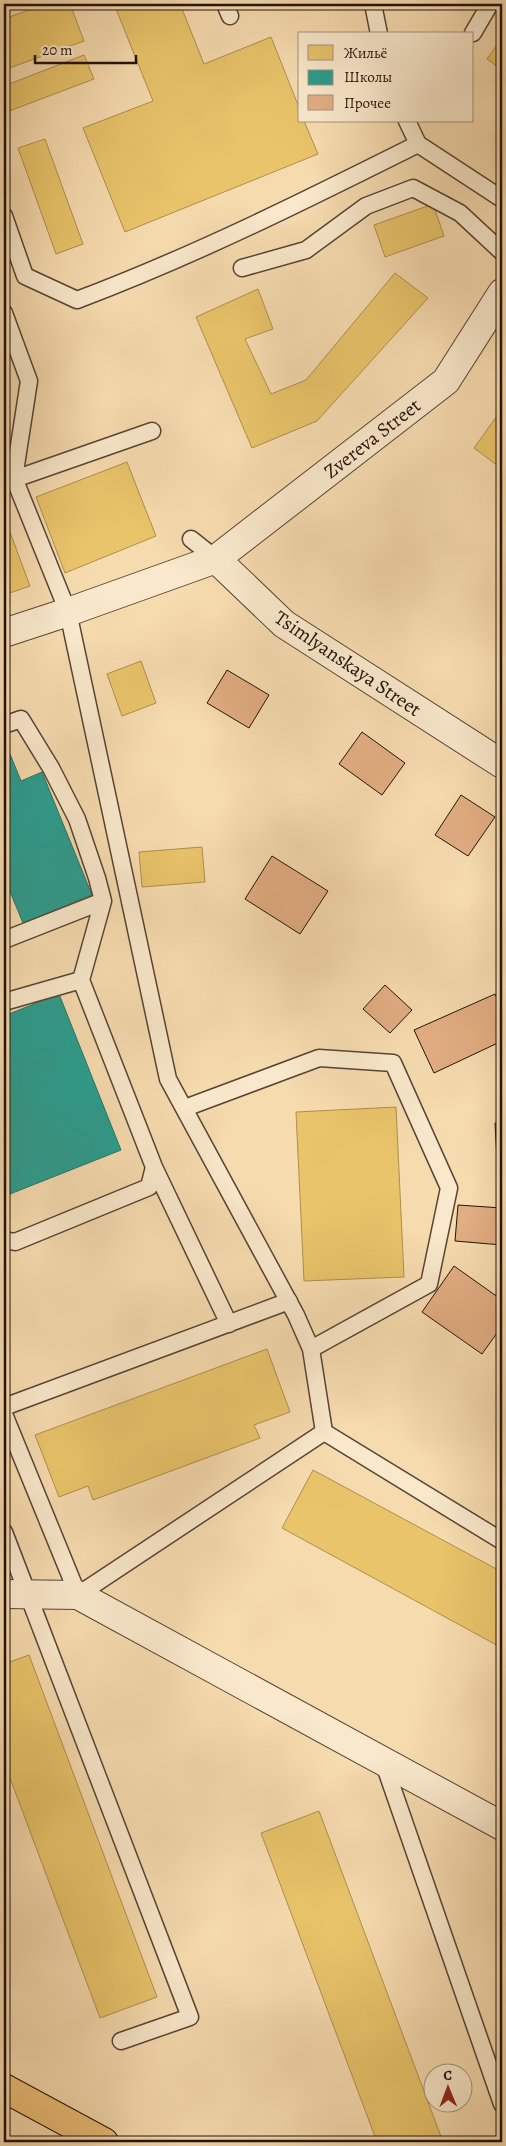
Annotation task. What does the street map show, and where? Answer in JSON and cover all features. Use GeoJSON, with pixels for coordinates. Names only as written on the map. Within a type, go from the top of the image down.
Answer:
{"type":"FeatureCollection","features":[{"type":"Feature","properties":{"kind":"main road"},"geometry":{"type":"LineString","coordinates":[[4,2088],[104,2142]]}},
{"type":"Feature","properties":{"kind":"street","name":"Zvereva Street"},"geometry":{"type":"LineString","coordinates":[[216,559],[446,380],[502,293]]}},
{"type":"Feature","properties":{"kind":"street"},"geometry":{"type":"LineString","coordinates":[[4,633],[216,559]]}},
{"type":"Feature","properties":{"kind":"street","name":"Tsimlyanskaya Street"},"geometry":{"type":"LineString","coordinates":[[216,559],[284,624],[502,764]]}},
{"type":"Feature","properties":{"kind":"street"},"geometry":{"type":"LineString","coordinates":[[16,1594],[78,1595],[502,1826]]}},
{"type":"Feature","properties":{"kind":"lane"},"geometry":{"type":"LineString","coordinates":[[374,4],[379,32]]}},
{"type":"Feature","properties":{"kind":"lane"},"geometry":{"type":"LineString","coordinates":[[474,32],[490,4]]}},
{"type":"Feature","properties":{"kind":"lane"},"geometry":{"type":"LineString","coordinates":[[407,122],[418,144],[502,199]]}},
{"type":"Feature","properties":{"kind":"lane"},"geometry":{"type":"LineString","coordinates":[[4,216],[25,276],[77,300],[140,276],[252,227],[418,144]]}},
{"type":"Feature","properties":{"kind":"lane"},"geometry":{"type":"LineString","coordinates":[[242,268],[306,250],[366,206],[413,188],[460,213],[502,252]]}},
{"type":"Feature","properties":{"kind":"lane"},"geometry":{"type":"LineString","coordinates":[[4,313],[29,381],[9,480],[68,612],[168,1079],[289,1301],[311,1349],[324,1432],[502,1541]]}},
{"type":"Feature","properties":{"kind":"lane"},"geometry":{"type":"LineString","coordinates":[[9,480],[152,431]]}},
{"type":"Feature","properties":{"kind":"lane"},"geometry":{"type":"LineString","coordinates":[[191,539],[216,559]]}},
{"type":"Feature","properties":{"kind":"lane"},"geometry":{"type":"LineString","coordinates":[[4,725],[20,719],[51,768],[77,819],[103,901],[82,980],[154,1167],[229,1324]]}},
{"type":"Feature","properties":{"kind":"lane"},"geometry":{"type":"LineString","coordinates":[[4,940],[103,901]]}},
{"type":"Feature","properties":{"kind":"lane"},"geometry":{"type":"LineString","coordinates":[[4,1002],[82,980]]}},
{"type":"Feature","properties":{"kind":"lane"},"geometry":{"type":"LineString","coordinates":[[185,1108],[319,1058],[393,1063],[449,1188],[429,1284],[311,1349]]}},
{"type":"Feature","properties":{"kind":"lane"},"geometry":{"type":"LineString","coordinates":[[4,1240],[15,1242],[149,1187],[154,1167]]}},
{"type":"Feature","properties":{"kind":"lane"},"geometry":{"type":"LineString","coordinates":[[4,1407],[289,1301]]}},
{"type":"Feature","properties":{"kind":"lane"},"geometry":{"type":"LineString","coordinates":[[4,1414],[78,1595],[324,1432]]}},
{"type":"Feature","properties":{"kind":"lane"},"geometry":{"type":"LineString","coordinates":[[4,1532],[16,1594],[190,2017],[121,2042]]}},
{"type":"Feature","properties":{"kind":"lane"},"geometry":{"type":"LineString","coordinates":[[383,1761],[502,2104]]}},
{"type":"Feature","properties":{"kind":"building: Жильё"},"geometry":{"type":"Polygon","coordinates":[[[45,4],[70,4],[84,41],[4,70],[4,19],[45,4]]]}},
{"type":"Feature","properties":{"kind":"building: Жильё"},"geometry":{"type":"Polygon","coordinates":[[[114,4],[180,4],[204,64],[271,37],[298,105],[298,122],[304,122],[318,154],[125,232],[83,128],[153,101],[114,4]]]}},
{"type":"Feature","properties":{"kind":"building: Жильё"},"geometry":{"type":"Polygon","coordinates":[[[502,38],[502,70],[487,59],[502,38]]]}},
{"type":"Feature","properties":{"kind":"building: Жильё"},"geometry":{"type":"Polygon","coordinates":[[[84,55],[94,79],[4,113],[4,86],[84,55]]]}},
{"type":"Feature","properties":{"kind":"building: Жильё"},"geometry":{"type":"Polygon","coordinates":[[[45,139],[83,244],[56,254],[18,148],[45,139]]]}},
{"type":"Feature","properties":{"kind":"building: Жильё"},"geometry":{"type":"Polygon","coordinates":[[[433,204],[444,236],[385,257],[374,225],[433,204]]]}},
{"type":"Feature","properties":{"kind":"building: Жильё"},"geometry":{"type":"Polygon","coordinates":[[[395,273],[428,298],[317,421],[252,448],[196,317],[258,289],[273,329],[245,339],[271,394],[306,380],[395,273]]]}},
{"type":"Feature","properties":{"kind":"building: Жильё"},"geometry":{"type":"Polygon","coordinates":[[[502,409],[502,469],[474,448],[502,409]]]}},
{"type":"Feature","properties":{"kind":"building: Жильё"},"geometry":{"type":"Polygon","coordinates":[[[127,462],[156,536],[65,573],[36,497],[127,462]]]}},
{"type":"Feature","properties":{"kind":"building: Жильё"},"geometry":{"type":"Polygon","coordinates":[[[4,516],[30,586],[4,595],[4,516]]]}},
{"type":"Feature","properties":{"kind":"building: Жильё"},"geometry":{"type":"Polygon","coordinates":[[[141,661],[156,703],[122,716],[107,674],[141,661]]]}},
{"type":"Feature","properties":{"kind":"building: Жильё"},"geometry":{"type":"Polygon","coordinates":[[[202,847],[205,882],[142,887],[139,852],[202,847]]]}},
{"type":"Feature","properties":{"kind":"building: Жильё"},"geometry":{"type":"Polygon","coordinates":[[[396,1107],[404,1277],[304,1281],[296,1112],[396,1107]]]}},
{"type":"Feature","properties":{"kind":"building: Жильё"},"geometry":{"type":"Polygon","coordinates":[[[267,1349],[290,1412],[254,1425],[260,1438],[93,1500],[88,1486],[59,1497],[35,1435],[267,1349]]]}},
{"type":"Feature","properties":{"kind":"building: Жильё"},"geometry":{"type":"Polygon","coordinates":[[[313,1470],[502,1572],[502,1648],[282,1528],[313,1470]]]}},
{"type":"Feature","properties":{"kind":"building: Жильё"},"geometry":{"type":"Polygon","coordinates":[[[29,1655],[157,1997],[100,2018],[4,1762],[4,1664],[29,1655]]]}},
{"type":"Feature","properties":{"kind":"building: Жильё"},"geometry":{"type":"Polygon","coordinates":[[[319,1811],[424,2091],[424,2114],[433,2114],[443,2142],[377,2142],[261,1833],[319,1811]]]}},
{"type":"Feature","properties":{"kind":"building: Школы"},"geometry":{"type":"Polygon","coordinates":[[[10,754],[21,781],[42,772],[92,895],[23,923],[4,877],[4,756],[10,754]]]}},
{"type":"Feature","properties":{"kind":"building: Школы"},"geometry":{"type":"Polygon","coordinates":[[[59,994],[121,1150],[10,1194],[4,1178],[4,1016],[59,994]]]}},
{"type":"Feature","properties":{"kind":"building: Прочее"},"geometry":{"type":"Polygon","coordinates":[[[227,670],[269,695],[249,728],[207,703],[227,670]]]}},
{"type":"Feature","properties":{"kind":"building: Прочее"},"geometry":{"type":"Polygon","coordinates":[[[362,732],[405,763],[382,795],[339,764],[362,732]]]}},
{"type":"Feature","properties":{"kind":"building: Прочее"},"geometry":{"type":"Polygon","coordinates":[[[461,795],[495,817],[468,856],[435,835],[461,795]]]}},
{"type":"Feature","properties":{"kind":"building: Прочее"},"geometry":{"type":"Polygon","coordinates":[[[272,856],[328,891],[300,934],[245,899],[272,856]]]}},
{"type":"Feature","properties":{"kind":"building: Прочее"},"geometry":{"type":"Polygon","coordinates":[[[385,985],[412,1010],[390,1033],[363,1009],[385,985]]]}},
{"type":"Feature","properties":{"kind":"building: Прочее"},"geometry":{"type":"Polygon","coordinates":[[[495,994],[502,1010],[502,1041],[434,1073],[414,1030],[495,994]]]}},
{"type":"Feature","properties":{"kind":"building: Прочее"},"geometry":{"type":"Polygon","coordinates":[[[502,1122],[502,1178],[498,1178],[495,1123],[502,1122]]]}},
{"type":"Feature","properties":{"kind":"building: Прочее"},"geometry":{"type":"Polygon","coordinates":[[[458,1205],[502,1208],[502,1245],[455,1241],[458,1205]]]}},
{"type":"Feature","properties":{"kind":"building: Прочее"},"geometry":{"type":"Polygon","coordinates":[[[454,1266],[502,1300],[502,1326],[482,1354],[422,1312],[454,1266]]]}}]}
